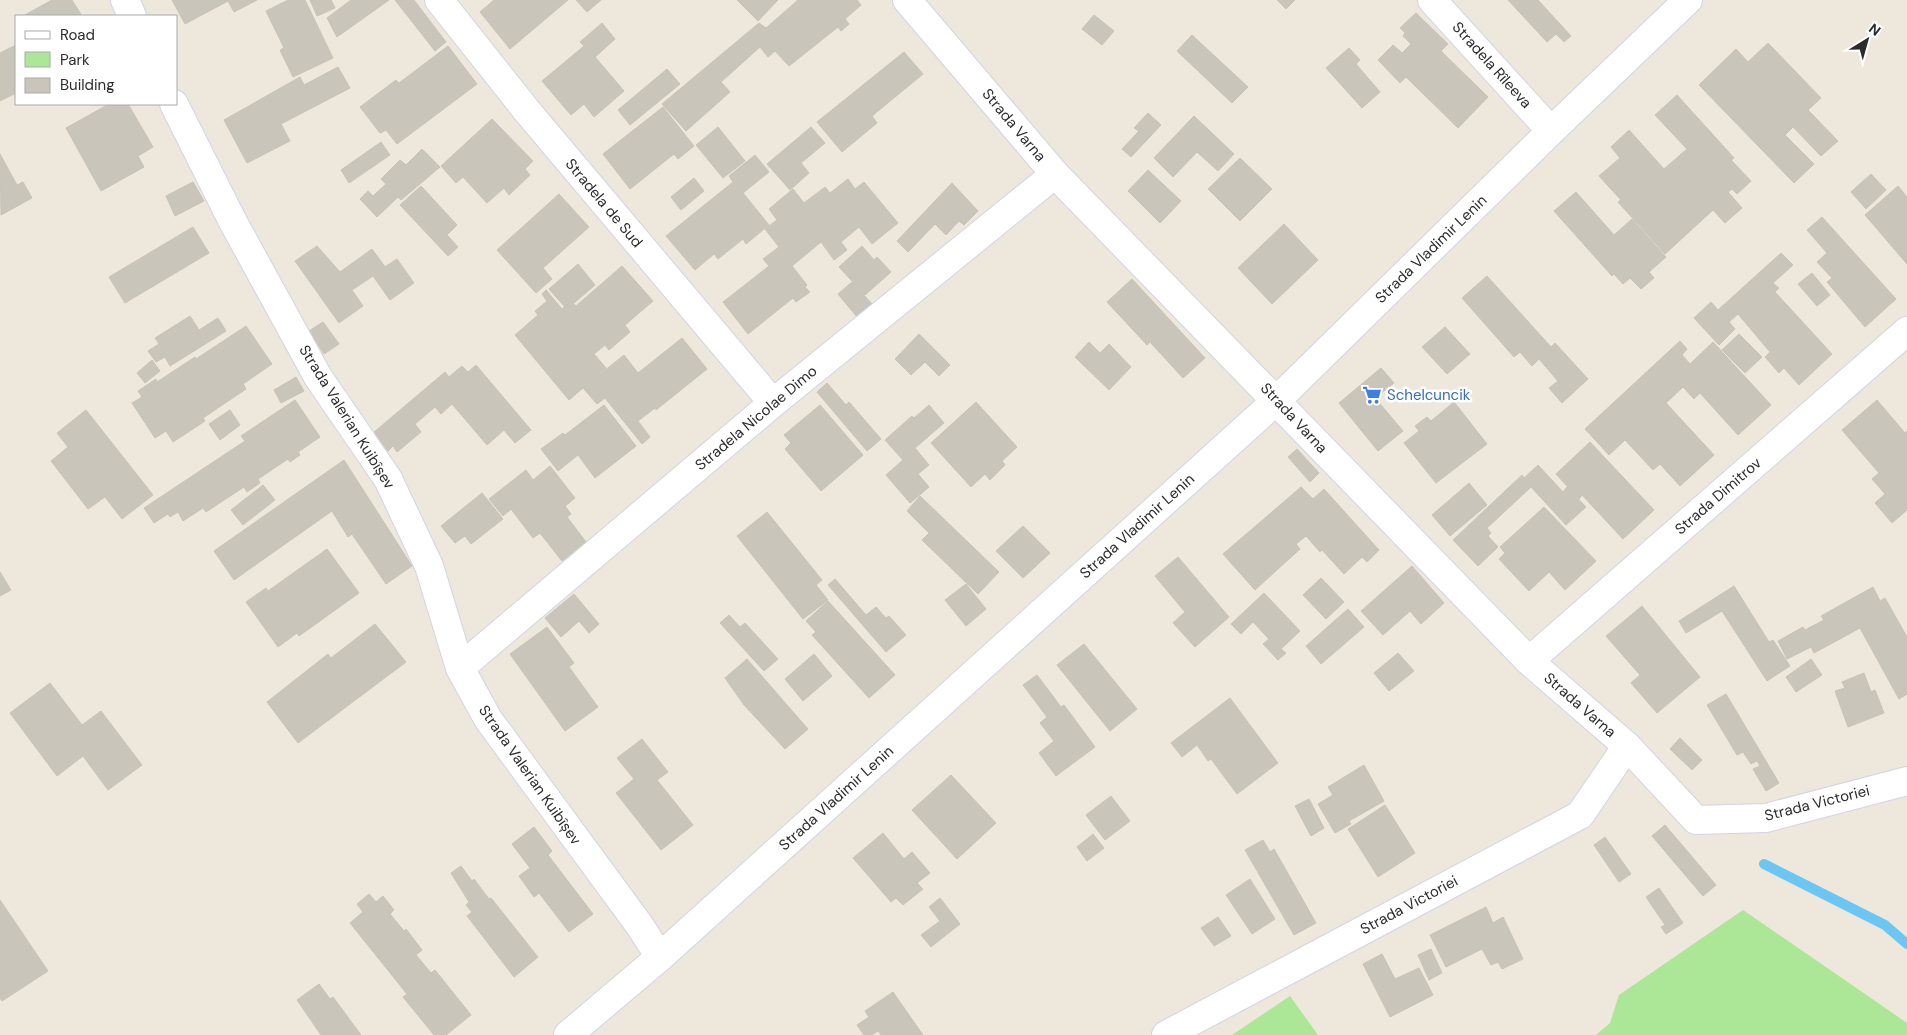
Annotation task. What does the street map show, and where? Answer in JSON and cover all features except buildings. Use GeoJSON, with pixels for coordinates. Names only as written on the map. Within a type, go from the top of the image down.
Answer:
{"type":"FeatureCollection","features":[{"type":"Feature","properties":{"kind":"street"},"geometry":{"type":"LineString","coordinates":[[125,0],[132,15]]}},
{"type":"Feature","properties":{"kind":"street","name":"Stradela de Sud"},"geometry":{"type":"LineString","coordinates":[[438,0],[527,111],[773,403]]}},
{"type":"Feature","properties":{"kind":"street","name":"Strada Varna"},"geometry":{"type":"LineString","coordinates":[[907,0],[1056,174],[1252,373],[1276,401],[1529,661],[1627,746],[1696,820]]}},
{"type":"Feature","properties":{"kind":"street","name":"Stradela Rîleeva"},"geometry":{"type":"LineString","coordinates":[[1432,0],[1551,131]]}},
{"type":"Feature","properties":{"kind":"street","name":"Strada Vladimir Lenin"},"geometry":{"type":"LineString","coordinates":[[568,1035],[660,957],[1276,401],[1551,131],[1688,0]]}},
{"type":"Feature","properties":{"kind":"street","name":"Strada Valerian Kuibîșev"},"geometry":{"type":"LineString","coordinates":[[174,105],[232,220],[318,377],[388,479],[428,566],[460,668],[493,726],[640,926],[660,957]]}},
{"type":"Feature","properties":{"kind":"street","name":"Stradela Nicolae Dimo"},"geometry":{"type":"LineString","coordinates":[[460,668],[773,403],[1056,174]]}},
{"type":"Feature","properties":{"kind":"street","name":"Strada Dimitrov"},"geometry":{"type":"LineString","coordinates":[[1529,661],[1907,331]]}},
{"type":"Feature","properties":{"kind":"street","name":"Strada Victoriei"},"geometry":{"type":"LineString","coordinates":[[1166,1035],[1580,815],[1627,746]]}},
{"type":"Feature","properties":{"kind":"street","name":"Strada Victoriei"},"geometry":{"type":"LineString","coordinates":[[1696,820],[1766,818],[1907,781]]}},
{"type":"Feature","properties":{"kind":"green space"},"geometry":{"type":"Polygon","coordinates":[[[1743,910],[1907,1023],[1907,1035],[1596,1035],[1610,1023],[1619,995],[1743,910]]]}},
{"type":"Feature","properties":{"kind":"green space"},"geometry":{"type":"Polygon","coordinates":[[[1290,996],[1318,1035],[1232,1035],[1290,996]]]}},
{"type":"Feature","properties":{"kind":"waterway"},"geometry":{"type":"LineString","coordinates":[[1764,864],[1885,925],[1907,944]]}},
{"type":"Feature","properties":{"kind":"place","name":"Schelcuncik"},"geometry":{"type":"Point","coordinates":[1372,395]}}]}
